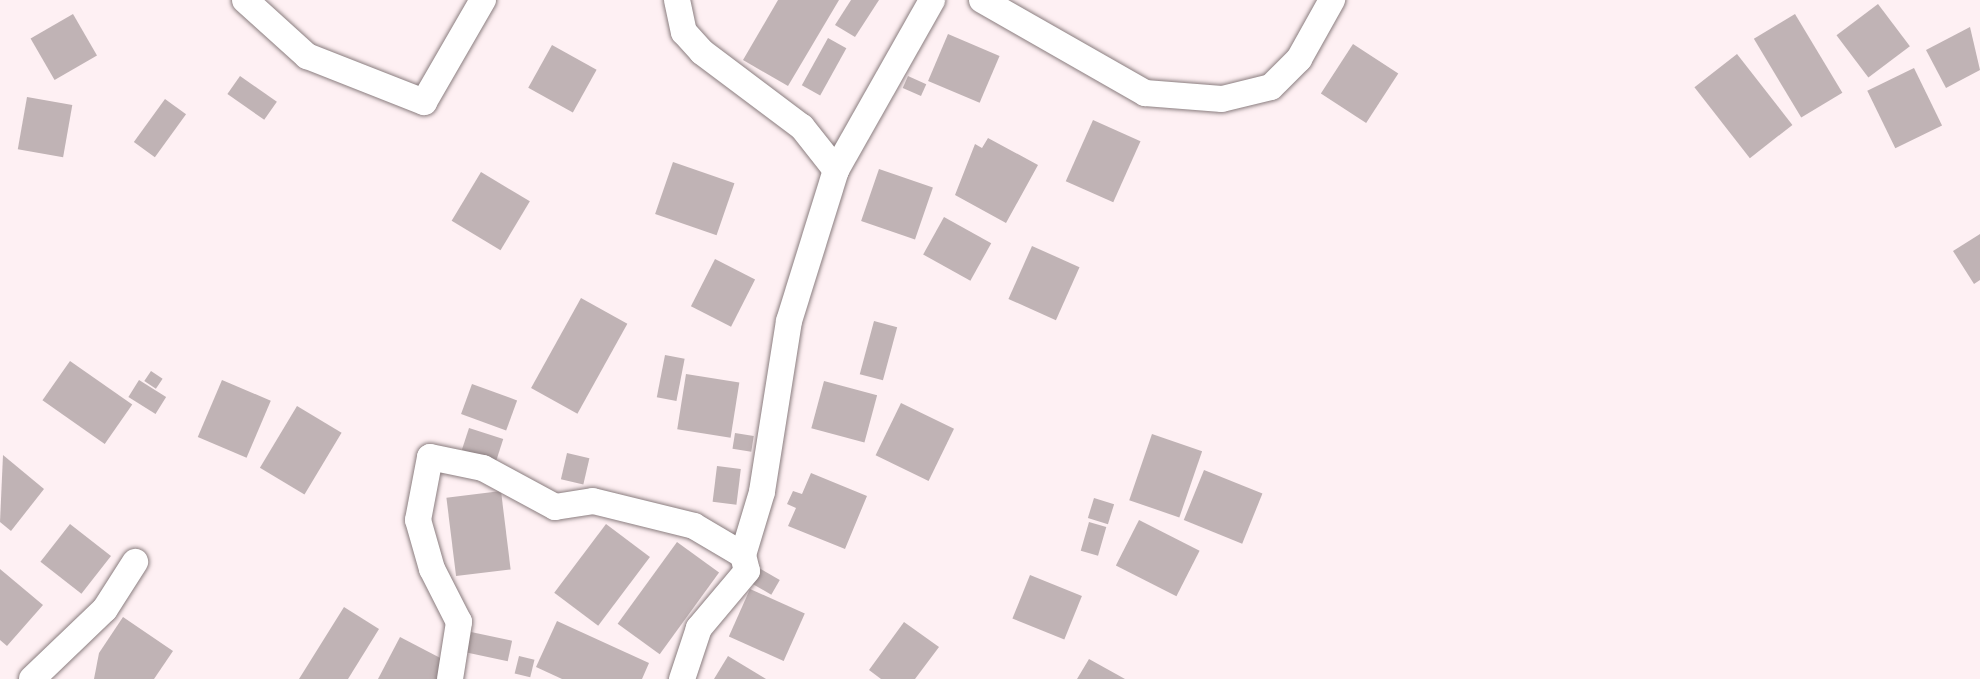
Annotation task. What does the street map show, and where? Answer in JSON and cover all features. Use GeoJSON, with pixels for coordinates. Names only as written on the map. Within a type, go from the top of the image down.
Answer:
{"type":"FeatureCollection","features":[{"type":"Feature","properties":{"kind":"street"},"geometry":{"type":"LineString","coordinates":[[245,0],[307,56],[424,102],[483,0]]}},
{"type":"Feature","properties":{"kind":"street"},"geometry":{"type":"LineString","coordinates":[[677,0],[684,32],[702,52],[802,127],[836,170]]}},
{"type":"Feature","properties":{"kind":"street"},"geometry":{"type":"LineString","coordinates":[[682,679],[699,628],[747,571],[743,555],[762,492],[789,321],[836,170],[932,0]]}},
{"type":"Feature","properties":{"kind":"street"},"geometry":{"type":"LineString","coordinates":[[982,0],[1145,93],[1222,99],[1271,87],[1299,59],[1332,0]]}},
{"type":"Feature","properties":{"kind":"street"},"geometry":{"type":"LineString","coordinates":[[450,679],[459,622],[432,569],[418,520],[430,457],[483,468],[555,507],[593,501],[694,526],[743,555]]}},
{"type":"Feature","properties":{"kind":"street"},"geometry":{"type":"LineString","coordinates":[[32,679],[105,609],[135,562]]}},
{"type":"Feature","properties":{"kind":"building"},"geometry":{"type":"Polygon","coordinates":[[[778,0],[839,0],[788,86],[743,60],[778,0]]]}},
{"type":"Feature","properties":{"kind":"building"},"geometry":{"type":"Polygon","coordinates":[[[851,0],[879,0],[855,37],[835,25],[851,0]]]}},
{"type":"Feature","properties":{"kind":"building"},"geometry":{"type":"Polygon","coordinates":[[[1878,4],[1910,46],[1868,78],[1836,35],[1878,4]]]}},
{"type":"Feature","properties":{"kind":"building"},"geometry":{"type":"Polygon","coordinates":[[[73,14],[97,56],[55,80],[31,39],[73,14]]]}},
{"type":"Feature","properties":{"kind":"building"},"geometry":{"type":"Polygon","coordinates":[[[1795,14],[1842,93],[1801,118],[1754,39],[1795,14]]]}},
{"type":"Feature","properties":{"kind":"building"},"geometry":{"type":"Polygon","coordinates":[[[1970,27],[1980,70],[1946,88],[1926,50],[1970,27]]]}},
{"type":"Feature","properties":{"kind":"building"},"geometry":{"type":"Polygon","coordinates":[[[948,34],[1000,56],[980,103],[928,81],[948,34]]]}},
{"type":"Feature","properties":{"kind":"building"},"geometry":{"type":"Polygon","coordinates":[[[828,38],[846,48],[820,95],[802,85],[828,38]]]}},
{"type":"Feature","properties":{"kind":"building"},"geometry":{"type":"Polygon","coordinates":[[[1353,44],[1398,73],[1366,123],[1321,93],[1353,44]]]}},
{"type":"Feature","properties":{"kind":"building"},"geometry":{"type":"Polygon","coordinates":[[[552,45],[597,70],[573,113],[528,88],[552,45]]]}},
{"type":"Feature","properties":{"kind":"building"},"geometry":{"type":"Polygon","coordinates":[[[1737,54],[1792,125],[1750,158],[1694,87],[1737,54]]]}},
{"type":"Feature","properties":{"kind":"building"},"geometry":{"type":"Polygon","coordinates":[[[1914,68],[1942,126],[1895,148],[1867,91],[1914,68]]]}},
{"type":"Feature","properties":{"kind":"building"},"geometry":{"type":"Polygon","coordinates":[[[240,76],[277,102],[264,120],[227,94],[240,76]]]}},
{"type":"Feature","properties":{"kind":"building"},"geometry":{"type":"Polygon","coordinates":[[[908,76],[926,84],[921,96],[903,88],[908,76]]]}},
{"type":"Feature","properties":{"kind":"building"},"geometry":{"type":"Polygon","coordinates":[[[27,97],[72,105],[63,157],[18,149],[27,97]]]}},
{"type":"Feature","properties":{"kind":"building"},"geometry":{"type":"Polygon","coordinates":[[[165,99],[186,114],[155,157],[134,142],[165,99]]]}},
{"type":"Feature","properties":{"kind":"building"},"geometry":{"type":"Polygon","coordinates":[[[1093,120],[1141,141],[1113,202],[1066,181],[1093,120]]]}},
{"type":"Feature","properties":{"kind":"building"},"geometry":{"type":"Polygon","coordinates":[[[988,138],[1038,165],[1006,223],[955,195],[975,144],[982,148],[988,138]]]}},
{"type":"Feature","properties":{"kind":"building"},"geometry":{"type":"Polygon","coordinates":[[[673,162],[734,183],[717,235],[655,214],[673,162]]]}},
{"type":"Feature","properties":{"kind":"building"},"geometry":{"type":"Polygon","coordinates":[[[879,169],[933,188],[915,240],[861,221],[879,169]]]}},
{"type":"Feature","properties":{"kind":"building"},"geometry":{"type":"Polygon","coordinates":[[[481,172],[530,201],[501,250],[452,221],[481,172]]]}},
{"type":"Feature","properties":{"kind":"building"},"geometry":{"type":"Polygon","coordinates":[[[944,217],[991,243],[970,281],[923,255],[944,217]]]}},
{"type":"Feature","properties":{"kind":"building"},"geometry":{"type":"Polygon","coordinates":[[[1980,234],[1980,280],[1974,284],[1953,251],[1980,234]]]}},
{"type":"Feature","properties":{"kind":"building"},"geometry":{"type":"Polygon","coordinates":[[[1032,246],[1080,267],[1056,320],[1008,299],[1032,246]]]}},
{"type":"Feature","properties":{"kind":"building"},"geometry":{"type":"Polygon","coordinates":[[[715,259],[755,279],[731,327],[691,306],[715,259]]]}},
{"type":"Feature","properties":{"kind":"building"},"geometry":{"type":"Polygon","coordinates":[[[581,298],[627,324],[577,414],[531,388],[581,298]]]}},
{"type":"Feature","properties":{"kind":"building"},"geometry":{"type":"Polygon","coordinates":[[[874,321],[897,327],[883,380],[860,374],[874,321]]]}},
{"type":"Feature","properties":{"kind":"building"},"geometry":{"type":"Polygon","coordinates":[[[665,355],[685,359],[676,401],[657,397],[665,355]]]}},
{"type":"Feature","properties":{"kind":"building"},"geometry":{"type":"Polygon","coordinates":[[[70,361],[132,405],[105,444],[42,400],[70,361]]]}},
{"type":"Feature","properties":{"kind":"building"},"geometry":{"type":"Polygon","coordinates":[[[151,371],[163,379],[156,389],[144,381],[151,371]]]}},
{"type":"Feature","properties":{"kind":"building"},"geometry":{"type":"Polygon","coordinates":[[[686,374],[739,382],[731,438],[677,429],[686,374]]]}},
{"type":"Feature","properties":{"kind":"building"},"geometry":{"type":"Polygon","coordinates":[[[139,380],[166,397],[156,414],[128,397],[139,380]]]}},
{"type":"Feature","properties":{"kind":"building"},"geometry":{"type":"Polygon","coordinates":[[[222,380],[271,401],[247,458],[198,437],[222,380]]]}},
{"type":"Feature","properties":{"kind":"building"},"geometry":{"type":"Polygon","coordinates":[[[824,381],[877,395],[864,443],[811,428],[824,381]]]}},
{"type":"Feature","properties":{"kind":"building"},"geometry":{"type":"Polygon","coordinates":[[[472,384],[517,400],[506,430],[461,414],[472,384]]]}},
{"type":"Feature","properties":{"kind":"building"},"geometry":{"type":"Polygon","coordinates":[[[901,403],[954,429],[929,481],[876,455],[901,403]]]}},
{"type":"Feature","properties":{"kind":"building"},"geometry":{"type":"Polygon","coordinates":[[[297,406],[342,433],[304,494],[260,468],[297,406]]]}},
{"type":"Feature","properties":{"kind":"building"},"geometry":{"type":"Polygon","coordinates":[[[469,428],[503,439],[496,461],[462,450],[469,428]]]}},
{"type":"Feature","properties":{"kind":"building"},"geometry":{"type":"Polygon","coordinates":[[[735,433],[754,436],[751,452],[732,449],[735,433]]]}},
{"type":"Feature","properties":{"kind":"building"},"geometry":{"type":"Polygon","coordinates":[[[1152,434],[1202,451],[1179,517],[1129,500],[1152,434]]]}},
{"type":"Feature","properties":{"kind":"building"},"geometry":{"type":"Polygon","coordinates":[[[567,453],[589,458],[583,484],[561,479],[567,453]]]}},
{"type":"Feature","properties":{"kind":"building"},"geometry":{"type":"Polygon","coordinates":[[[3,455],[44,489],[11,531],[0,522],[3,455]]]}},
{"type":"Feature","properties":{"kind":"building"},"geometry":{"type":"Polygon","coordinates":[[[717,466],[741,469],[736,505],[713,502],[717,466]]]}},
{"type":"Feature","properties":{"kind":"building"},"geometry":{"type":"Polygon","coordinates":[[[1204,470],[1262,494],[1242,544],[1184,520],[1204,470]]]}},
{"type":"Feature","properties":{"kind":"building"},"geometry":{"type":"Polygon","coordinates":[[[811,473],[867,496],[845,549],[788,526],[796,508],[787,504],[793,491],[802,494],[811,473]]]}},
{"type":"Feature","properties":{"kind":"building"},"geometry":{"type":"Polygon","coordinates":[[[501,491],[511,569],[456,576],[446,498],[501,491]]]}},
{"type":"Feature","properties":{"kind":"building"},"geometry":{"type":"Polygon","coordinates":[[[1094,498],[1114,504],[1108,524],[1088,518],[1094,498]]]}},
{"type":"Feature","properties":{"kind":"building"},"geometry":{"type":"Polygon","coordinates":[[[1139,520],[1200,551],[1176,596],[1116,565],[1139,520]]]}},
{"type":"Feature","properties":{"kind":"building"},"geometry":{"type":"Polygon","coordinates":[[[1089,522],[1106,527],[1098,556],[1081,551],[1089,522]]]}},
{"type":"Feature","properties":{"kind":"building"},"geometry":{"type":"Polygon","coordinates":[[[70,524],[111,556],[81,594],[40,562],[70,524]]]}},
{"type":"Feature","properties":{"kind":"building"},"geometry":{"type":"Polygon","coordinates":[[[606,524],[650,557],[598,626],[554,593],[606,524]]]}},
{"type":"Feature","properties":{"kind":"building"},"geometry":{"type":"Polygon","coordinates":[[[677,542],[719,573],[660,654],[618,624],[677,542]]]}},
{"type":"Feature","properties":{"kind":"building"},"geometry":{"type":"Polygon","coordinates":[[[759,568],[780,580],[771,595],[750,583],[759,568]]]}},
{"type":"Feature","properties":{"kind":"building"},"geometry":{"type":"Polygon","coordinates":[[[0,569],[43,605],[7,646],[0,640],[0,569]]]}},
{"type":"Feature","properties":{"kind":"building"},"geometry":{"type":"Polygon","coordinates":[[[1030,575],[1082,596],[1064,640],[1012,619],[1030,575]]]}},
{"type":"Feature","properties":{"kind":"building"},"geometry":{"type":"Polygon","coordinates":[[[750,589],[805,613],[784,661],[729,637],[750,589]]]}},
{"type":"Feature","properties":{"kind":"building"},"geometry":{"type":"Polygon","coordinates":[[[344,607],[379,629],[348,679],[299,679],[344,607]]]}},
{"type":"Feature","properties":{"kind":"building"},"geometry":{"type":"Polygon","coordinates":[[[123,617],[173,651],[154,679],[94,679],[99,653],[123,617]]]}},
{"type":"Feature","properties":{"kind":"building"},"geometry":{"type":"Polygon","coordinates":[[[557,621],[649,663],[642,679],[562,679],[536,667],[557,621]]]}},
{"type":"Feature","properties":{"kind":"building"},"geometry":{"type":"Polygon","coordinates":[[[904,622],[939,647],[915,679],[881,679],[869,670],[904,622]]]}},
{"type":"Feature","properties":{"kind":"building"},"geometry":{"type":"Polygon","coordinates":[[[471,632],[512,641],[508,661],[467,653],[471,632]]]}},
{"type":"Feature","properties":{"kind":"building"},"geometry":{"type":"Polygon","coordinates":[[[400,637],[448,662],[440,679],[378,679],[400,637]]]}},
{"type":"Feature","properties":{"kind":"building"},"geometry":{"type":"Polygon","coordinates":[[[519,656],[535,660],[530,677],[515,673],[519,656]]]}},
{"type":"Feature","properties":{"kind":"building"},"geometry":{"type":"Polygon","coordinates":[[[728,656],[766,679],[714,679],[728,656]]]}},
{"type":"Feature","properties":{"kind":"building"},"geometry":{"type":"Polygon","coordinates":[[[1089,659],[1125,679],[1077,679],[1089,659]]]}}]}
